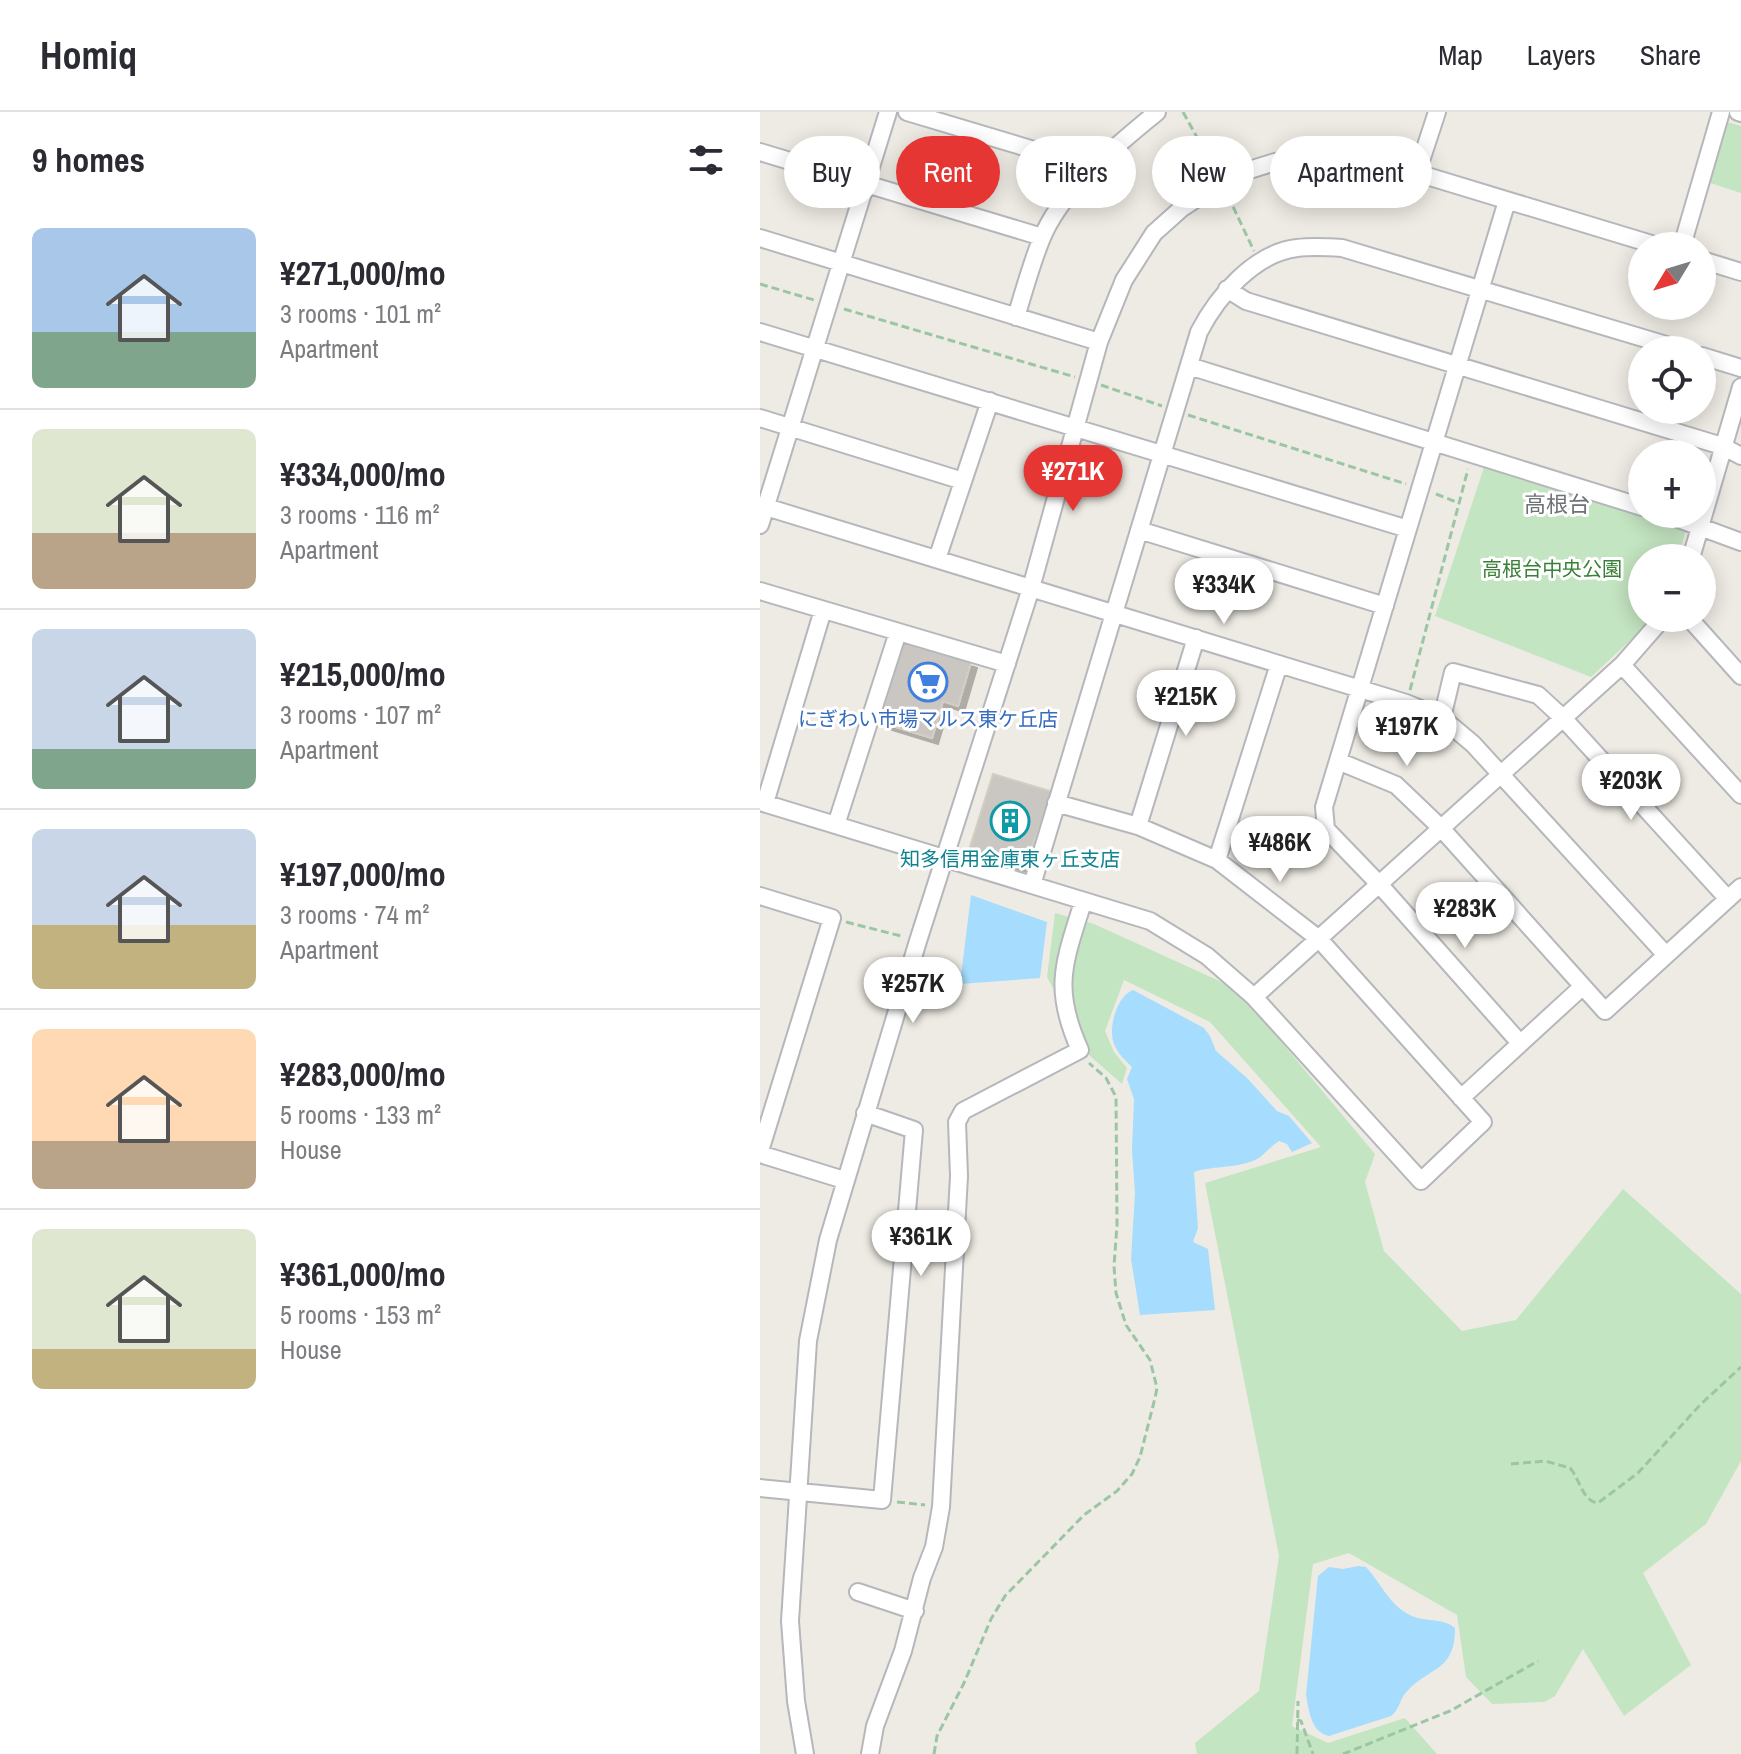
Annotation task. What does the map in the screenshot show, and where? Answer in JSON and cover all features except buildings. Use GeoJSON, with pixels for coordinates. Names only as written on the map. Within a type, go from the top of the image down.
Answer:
{"type":"FeatureCollection","features":[{"type":"Feature","properties":{"kind":"street"},"geometry":{"type":"LineString","coordinates":[[880,138],[888,112]]}},
{"type":"Feature","properties":{"kind":"street"},"geometry":{"type":"LineString","coordinates":[[907,112],[1016,145]]}},
{"type":"Feature","properties":{"kind":"street"},"geometry":{"type":"LineString","coordinates":[[1128,136],[1157,112]]}},
{"type":"Feature","properties":{"kind":"street"},"geometry":{"type":"LineString","coordinates":[[1429,136],[1437,112]]}},
{"type":"Feature","properties":{"kind":"street"},"geometry":{"type":"LineString","coordinates":[[1686,232],[1721,112]]}},
{"type":"Feature","properties":{"kind":"street"},"geometry":{"type":"LineString","coordinates":[[760,152],[784,159]]}},
{"type":"Feature","properties":{"kind":"street"},"geometry":{"type":"LineString","coordinates":[[1432,178],[1628,237]]}},
{"type":"Feature","properties":{"kind":"street"},"geometry":{"type":"LineString","coordinates":[[880,188],[1042,237]]}},
{"type":"Feature","properties":{"kind":"street"},"geometry":{"type":"LineString","coordinates":[[1507,201],[1324,807],[1326,829],[1520,1043]]}},
{"type":"Feature","properties":{"kind":"street"},"geometry":{"type":"LineString","coordinates":[[760,525],[858,208]]}},
{"type":"Feature","properties":{"kind":"street"},"geometry":{"type":"LineString","coordinates":[[1016,317],[1042,237],[1062,208]]}},
{"type":"Feature","properties":{"kind":"street"},"geometry":{"type":"LineString","coordinates":[[805,1754],[796,1701],[790,1621],[808,1341],[828,1240],[944,858],[1031,588],[1099,342],[1124,280],[1154,233],[1182,208]]}},
{"type":"Feature","properties":{"kind":"street"},"geometry":{"type":"LineString","coordinates":[[760,238],[1099,342]]}},
{"type":"Feature","properties":{"kind":"street"},"geometry":{"type":"LineString","coordinates":[[1032,885],[1199,332],[1227,289],[1260,263],[1295,248],[1342,248],[1637,336]]}},
{"type":"Feature","properties":{"kind":"street"},"geometry":{"type":"LineString","coordinates":[[1716,264],[1741,272]]}},
{"type":"Feature","properties":{"kind":"street"},"geometry":{"type":"LineString","coordinates":[[1227,289],[1246,301],[1722,446],[1741,456]]}},
{"type":"Feature","properties":{"kind":"street"},"geometry":{"type":"LineString","coordinates":[[760,332],[1408,529]]}},
{"type":"Feature","properties":{"kind":"street"},"geometry":{"type":"LineString","coordinates":[[1716,360],[1741,368]]}},
{"type":"Feature","properties":{"kind":"street"},"geometry":{"type":"LineString","coordinates":[[1189,366],[1628,503]]}},
{"type":"Feature","properties":{"kind":"street"},"geometry":{"type":"LineString","coordinates":[[1716,467],[1741,387]]}},
{"type":"Feature","properties":{"kind":"street"},"geometry":{"type":"LineString","coordinates":[[937,559],[990,401]]}},
{"type":"Feature","properties":{"kind":"street"},"geometry":{"type":"LineString","coordinates":[[760,418],[963,481]]}},
{"type":"Feature","properties":{"kind":"street"},"geometry":{"type":"LineString","coordinates":[[766,507],[1406,703],[1442,718],[1473,744],[1666,955]]}},
{"type":"Feature","properties":{"kind":"street"},"geometry":{"type":"LineString","coordinates":[[1706,528],[1741,542]]}},
{"type":"Feature","properties":{"kind":"street"},"geometry":{"type":"LineString","coordinates":[[1139,530],[1385,606]]}},
{"type":"Feature","properties":{"kind":"street"},"geometry":{"type":"LineString","coordinates":[[760,591],[1007,664]]}},
{"type":"Feature","properties":{"kind":"street"},"geometry":{"type":"LineString","coordinates":[[823,610],[762,803],[1150,921],[1207,956],[1254,997],[1421,1181],[1483,1122],[1319,939],[1217,860],[1138,826],[1056,803]]}},
{"type":"Feature","properties":{"kind":"street"},"geometry":{"type":"LineString","coordinates":[[836,825],[898,632]]}},
{"type":"Feature","properties":{"kind":"street"},"geometry":{"type":"LineString","coordinates":[[1254,997],[1622,665],[1651,632]]}},
{"type":"Feature","properties":{"kind":"street"},"geometry":{"type":"LineString","coordinates":[[1702,632],[1741,676]]}},
{"type":"Feature","properties":{"kind":"street"},"geometry":{"type":"LineString","coordinates":[[1138,826],[1196,638]]}},
{"type":"Feature","properties":{"kind":"street"},"geometry":{"type":"LineString","coordinates":[[1217,860],[1279,664]]}},
{"type":"Feature","properties":{"kind":"street"},"geometry":{"type":"LineString","coordinates":[[1622,665],[1741,795]]}},
{"type":"Feature","properties":{"kind":"street"},"geometry":{"type":"LineString","coordinates":[[1442,718],[1453,672],[1538,695],[1563,718],[1728,899]]}},
{"type":"Feature","properties":{"kind":"street"},"geometry":{"type":"LineString","coordinates":[[1338,761],[1396,785],[1441,828],[1605,1011],[1741,887]]}},
{"type":"Feature","properties":{"kind":"street"},"geometry":{"type":"LineString","coordinates":[[760,896],[832,918],[760,1153],[844,1180]]}},
{"type":"Feature","properties":{"kind":"street"},"geometry":{"type":"LineString","coordinates":[[870,1754],[875,1726],[934,1547],[941,1507],[958,1191],[958,1116],[1080,1050],[1067,1019],[1061,980],[1083,902]]}},
{"type":"Feature","properties":{"kind":"street"},"geometry":{"type":"LineString","coordinates":[[1461,1098],[1582,987]]}},
{"type":"Feature","properties":{"kind":"street"},"geometry":{"type":"LineString","coordinates":[[760,1488],[882,1500],[914,1130],[865,1113]]}},
{"type":"Feature","properties":{"kind":"street"},"geometry":{"type":"LineString","coordinates":[[858,1592],[915,1611]]}},
{"type":"Feature","properties":{"kind":"path"},"geometry":{"type":"LineString","coordinates":[[1183,112],[1196,136]]}},
{"type":"Feature","properties":{"kind":"path"},"geometry":{"type":"LineString","coordinates":[[1234,208],[1260,263]]}},
{"type":"Feature","properties":{"kind":"path"},"geometry":{"type":"LineString","coordinates":[[760,284],[1078,378]]}},
{"type":"Feature","properties":{"kind":"path"},"geometry":{"type":"LineString","coordinates":[[1090,381],[1459,503]]}},
{"type":"Feature","properties":{"kind":"path"},"geometry":{"type":"LineString","coordinates":[[1406,703],[1473,454]]}},
{"type":"Feature","properties":{"kind":"path"},"geometry":{"type":"LineString","coordinates":[[832,918],[901,936]]}},
{"type":"Feature","properties":{"kind":"path"},"geometry":{"type":"LineString","coordinates":[[934,1754],[937,1736],[991,1619],[1005,1596],[1084,1515],[1117,1491],[1132,1474],[1140,1457],[1155,1398],[1155,1374],[1150,1360],[1126,1325],[1116,1293],[1116,1097],[1106,1078],[1096,1071],[1080,1050]]}},
{"type":"Feature","properties":{"kind":"path"},"geometry":{"type":"LineString","coordinates":[[1511,1464],[1545,1461],[1562,1465],[1574,1472],[1591,1502],[1598,1503],[1638,1473],[1700,1405],[1741,1367]]}},
{"type":"Feature","properties":{"kind":"path"},"geometry":{"type":"LineString","coordinates":[[882,1500],[941,1507]]}},
{"type":"Feature","properties":{"kind":"path"},"geometry":{"type":"LineString","coordinates":[[1343,1754],[1450,1711],[1538,1661]]}},
{"type":"Feature","properties":{"kind":"path"},"geometry":{"type":"LineString","coordinates":[[1297,1754],[1298,1701]]}},
{"type":"Feature","properties":{"kind":"path"},"geometry":{"type":"LineString","coordinates":[[1297,1720],[1301,1721],[1313,1754]]}},
{"type":"Feature","properties":{"kind":"green space"},"geometry":{"type":"Polygon","coordinates":[[[1727,122],[1741,126],[1741,193],[1707,182],[1727,122]]]}},
{"type":"Feature","properties":{"kind":"green space","name":"高根台中央公園"},"geometry":{"type":"Polygon","coordinates":[[[1488,455],[1628,509],[1628,528],[1687,528],[1682,544],[1628,544],[1628,632],[1639,632],[1591,677],[1435,616],[1488,455]]]}},
{"type":"Feature","properties":{"kind":"green space"},"geometry":{"type":"Polygon","coordinates":[[[1055,913],[1094,924],[1237,989],[1375,1154],[1365,1182],[1384,1251],[1462,1331],[1516,1320],[1623,1189],[1741,1294],[1741,1461],[1706,1524],[1643,1573],[1691,1665],[1624,1716],[1583,1649],[1555,1696],[1544,1702],[1492,1704],[1466,1677],[1457,1615],[1349,1553],[1313,1564],[1292,1726],[1328,1743],[1405,1718],[1437,1754],[1197,1754],[1195,1743],[1259,1691],[1279,1556],[1205,1183],[1321,1147],[1210,1022],[1124,980],[1105,1031],[1114,1052],[1127,1068],[1122,1084],[1090,1056],[1047,977],[1055,913]]]}},
{"type":"Feature","properties":{"kind":"water"},"geometry":{"type":"Polygon","coordinates":[[[971,895],[1047,922],[1040,978],[960,984],[971,895]]]}},
{"type":"Feature","properties":{"kind":"water"},"geometry":{"type":"Polygon","coordinates":[[[1133,990],[1204,1028],[1216,1051],[1247,1078],[1277,1111],[1289,1116],[1312,1143],[1292,1152],[1287,1144],[1279,1141],[1251,1161],[1194,1172],[1198,1228],[1193,1242],[1208,1249],[1215,1310],[1140,1315],[1131,1259],[1135,1193],[1132,1150],[1134,1099],[1127,1079],[1132,1067],[1116,1049],[1112,1034],[1113,1019],[1119,1005],[1133,990]]]}},
{"type":"Feature","properties":{"kind":"water"},"geometry":{"type":"Polygon","coordinates":[[[1329,1567],[1343,1569],[1366,1567],[1401,1610],[1420,1618],[1445,1622],[1455,1628],[1454,1643],[1445,1662],[1404,1695],[1391,1716],[1329,1736],[1315,1725],[1306,1695],[1318,1576],[1329,1567]]]}},
{"type":"Feature","properties":{"kind":"place","name":"にぎわい市場マルス東ケ丘店"},"geometry":{"type":"Point","coordinates":[928,682]}},
{"type":"Feature","properties":{"kind":"place","name":"知多信用金庫東ヶ丘支店"},"geometry":{"type":"Point","coordinates":[1010,821]}},
{"type":"Feature","properties":{"kind":"district","name":"高根台"},"geometry":{"type":"Point","coordinates":[1557,504]}}]}
